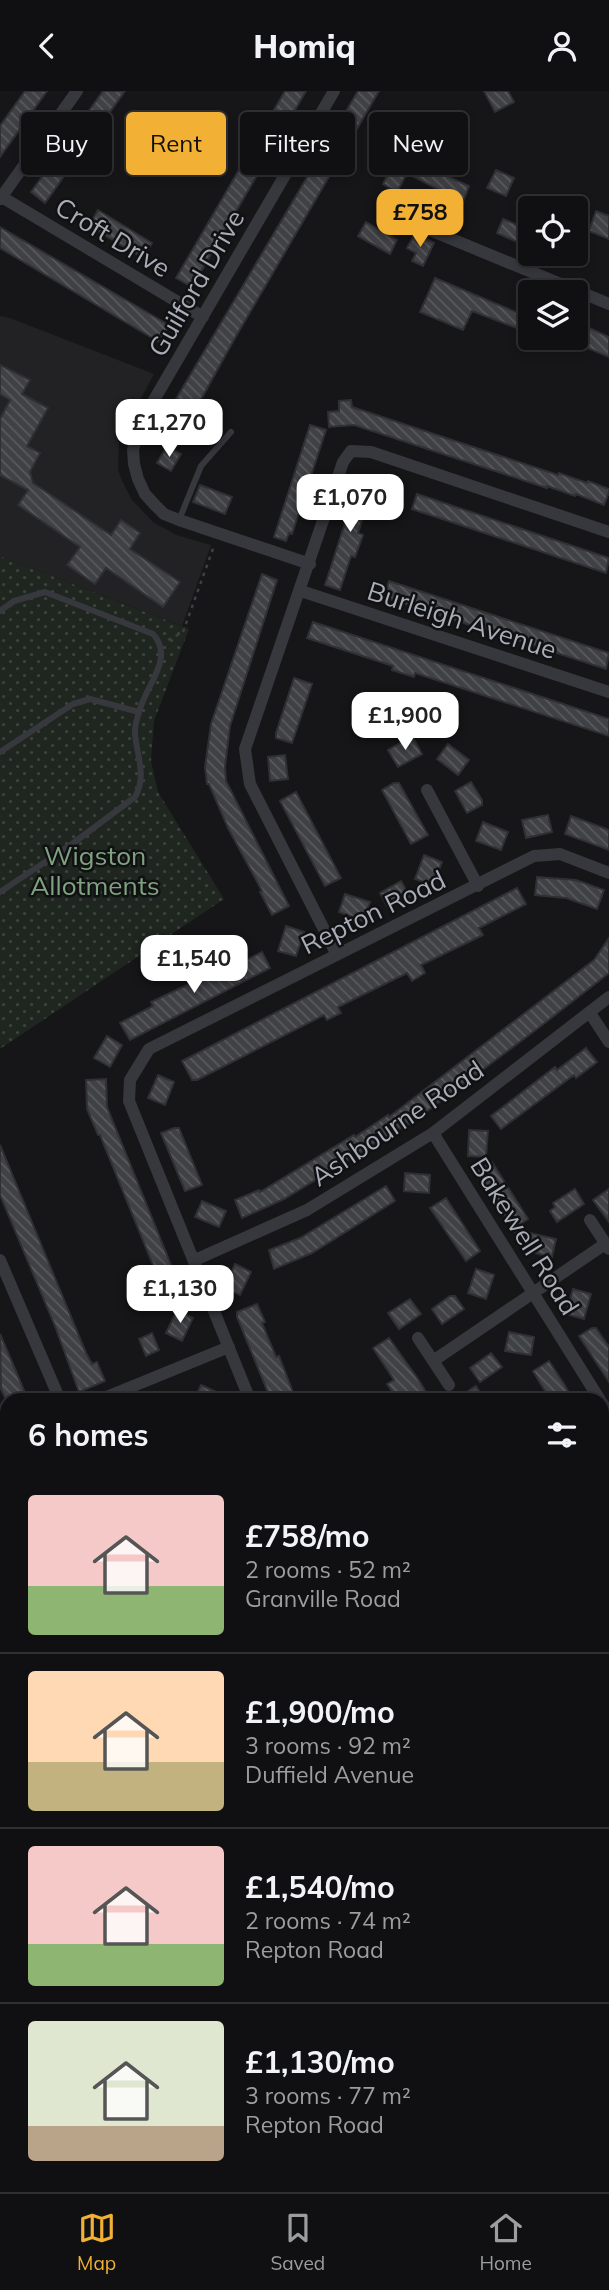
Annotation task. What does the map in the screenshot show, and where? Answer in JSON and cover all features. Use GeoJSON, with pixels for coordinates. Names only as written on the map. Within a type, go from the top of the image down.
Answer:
{"type":"FeatureCollection","features":[{"type":"Feature","properties":{"kind":"street"},"geometry":{"type":"LineString","coordinates":[[0,198],[77,91]]}},
{"type":"Feature","properties":{"kind":"street","name":"Guilford Drive"},"geometry":{"type":"LineString","coordinates":[[310,564],[164,514],[145,494],[134,464],[133,450],[143,419],[334,91]]}},
{"type":"Feature","properties":{"kind":"street","name":"Croft Drive"},"geometry":{"type":"LineString","coordinates":[[0,198],[203,317]]}},
{"type":"Feature","properties":{"kind":"street"},"geometry":{"type":"LineString","coordinates":[[420,226],[609,304]]}},
{"type":"Feature","properties":{"kind":"street"},"geometry":{"type":"LineString","coordinates":[[337,955],[250,784],[245,749],[343,462],[351,451],[372,452],[609,532]]}},
{"type":"Feature","properties":{"kind":"street","name":"Burleigh Avenue"},"geometry":{"type":"LineString","coordinates":[[301,591],[609,692]]}},
{"type":"Feature","properties":{"kind":"street"},"geometry":{"type":"LineString","coordinates":[[427,790],[478,886]]}},
{"type":"Feature","properties":{"kind":"street","name":"Repton Road"},"geometry":{"type":"LineString","coordinates":[[247,1393],[129,1101],[130,1080],[149,1049],[534,856],[560,854],[609,873]]}},
{"type":"Feature","properties":{"kind":"street","name":"Ashbourne Road"},"geometry":{"type":"LineString","coordinates":[[195,1260],[307,1210],[433,1133],[609,997]]}},
{"type":"Feature","properties":{"kind":"street"},"geometry":{"type":"LineString","coordinates":[[590,1013],[609,1042]]}},
{"type":"Feature","properties":{"kind":"street","name":"Bakewell Road"},"geometry":{"type":"LineString","coordinates":[[433,1133],[596,1393]]}},
{"type":"Feature","properties":{"kind":"street"},"geometry":{"type":"LineString","coordinates":[[433,1361],[607,1247],[590,1220]]}},
{"type":"Feature","properties":{"kind":"street"},"geometry":{"type":"LineString","coordinates":[[0,1260],[57,1393]]}},
{"type":"Feature","properties":{"kind":"street"},"geometry":{"type":"LineString","coordinates":[[418,1338],[449,1385]]}},
{"type":"Feature","properties":{"kind":"street"},"geometry":{"type":"LineString","coordinates":[[116,1393],[229,1347]]}},
{"type":"Feature","properties":{"kind":"lane"},"geometry":{"type":"LineString","coordinates":[[179,520],[201,466],[231,432]]}},
{"type":"Feature","properties":{"kind":"lane"},"geometry":{"type":"LineString","coordinates":[[0,611],[14,601],[45,592],[153,634],[162,643],[163,659],[142,697],[134,732],[140,753],[141,786],[135,797],[72,844],[0,892]]}},
{"type":"Feature","properties":{"kind":"lane"},"geometry":{"type":"LineString","coordinates":[[0,752],[73,704],[90,699],[139,712]]}},
{"type":"Feature","properties":{"kind":"path"},"geometry":{"type":"LineString","coordinates":[[162,643],[183,632],[218,534]]}},
{"type":"Feature","properties":{"kind":"shaded area"},"geometry":{"type":"Polygon","coordinates":[[[0,316],[154,374],[119,439],[118,470],[132,500],[153,522],[176,535],[211,545],[182,626],[0,556],[0,316]]]}},
{"type":"Feature","properties":{"kind":"green space","name":"Wigston Allotments"},"geometry":{"type":"Polygon","coordinates":[[[0,556],[189,629],[154,721],[151,761],[158,792],[224,899],[0,1049],[0,556]]]}},
{"type":"Feature","properties":{"kind":"building"},"geometry":{"type":"Polygon","coordinates":[[[25,91],[47,91],[32,112],[21,112],[21,128],[0,157],[0,126],[25,91]]]}},
{"type":"Feature","properties":{"kind":"building"},"geometry":{"type":"Polygon","coordinates":[[[103,91],[125,91],[110,112],[88,112],[103,91]]]}},
{"type":"Feature","properties":{"kind":"building"},"geometry":{"type":"Polygon","coordinates":[[[285,91],[306,91],[294,112],[273,112],[285,91]]]}},
{"type":"Feature","properties":{"kind":"building"},"geometry":{"type":"Polygon","coordinates":[[[358,91],[379,91],[355,132],[355,112],[346,112],[358,91]]]}},
{"type":"Feature","properties":{"kind":"building"},"geometry":{"type":"Polygon","coordinates":[[[484,91],[508,91],[514,102],[495,112],[484,91]]]}},
{"type":"Feature","properties":{"kind":"building"},"geometry":{"type":"Polygon","coordinates":[[[240,168],[240,175],[257,175],[192,287],[176,278],[240,168]]]}},
{"type":"Feature","properties":{"kind":"building"},"geometry":{"type":"Polygon","coordinates":[[[496,170],[514,178],[506,196],[487,188],[496,170]]]}},
{"type":"Feature","properties":{"kind":"building"},"geometry":{"type":"Polygon","coordinates":[[[43,175],[65,175],[45,203],[31,192],[43,175]]]}},
{"type":"Feature","properties":{"kind":"building"},"geometry":{"type":"Polygon","coordinates":[[[308,175],[330,175],[174,448],[158,438],[166,423],[163,421],[308,175]]]}},
{"type":"Feature","properties":{"kind":"building"},"geometry":{"type":"Polygon","coordinates":[[[388,175],[406,175],[397,192],[383,184],[388,175]]]}},
{"type":"Feature","properties":{"kind":"building"},"geometry":{"type":"Polygon","coordinates":[[[411,175],[444,175],[469,186],[459,212],[439,203],[443,192],[411,175]]]}},
{"type":"Feature","properties":{"kind":"building"},"geometry":{"type":"Polygon","coordinates":[[[98,210],[152,243],[143,258],[89,226],[98,210]]]}},
{"type":"Feature","properties":{"kind":"building"},"geometry":{"type":"Polygon","coordinates":[[[596,211],[609,216],[609,239],[589,231],[596,211]]]}},
{"type":"Feature","properties":{"kind":"building"},"geometry":{"type":"Polygon","coordinates":[[[503,219],[518,225],[517,242],[497,233],[503,219]]]}},
{"type":"Feature","properties":{"kind":"building"},"geometry":{"type":"Polygon","coordinates":[[[366,222],[397,240],[390,254],[358,236],[366,222]]]}},
{"type":"Feature","properties":{"kind":"building"},"geometry":{"type":"Polygon","coordinates":[[[0,227],[169,325],[159,342],[0,248],[0,227]]]}},
{"type":"Feature","properties":{"kind":"building"},"geometry":{"type":"Polygon","coordinates":[[[415,233],[434,243],[423,266],[412,261],[416,253],[407,248],[415,233]]]}},
{"type":"Feature","properties":{"kind":"building"},"geometry":{"type":"Polygon","coordinates":[[[435,278],[518,313],[518,328],[472,311],[463,330],[420,312],[435,278]]]}},
{"type":"Feature","properties":{"kind":"building"},"geometry":{"type":"Polygon","coordinates":[[[588,327],[609,337],[609,357],[588,348],[588,327]]]}},
{"type":"Feature","properties":{"kind":"building"},"geometry":{"type":"Polygon","coordinates":[[[0,365],[30,380],[22,394],[48,408],[27,446],[40,453],[30,472],[33,483],[111,535],[121,520],[140,533],[130,549],[180,582],[163,607],[106,568],[95,584],[67,565],[80,547],[18,505],[28,490],[0,475],[0,419],[10,400],[0,394],[0,365]]]}},
{"type":"Feature","properties":{"kind":"building"},"geometry":{"type":"Polygon","coordinates":[[[351,400],[352,407],[558,475],[559,473],[609,489],[604,505],[354,425],[329,427],[328,412],[339,411],[339,401],[351,400]]]}},
{"type":"Feature","properties":{"kind":"building"},"geometry":{"type":"Polygon","coordinates":[[[310,425],[326,430],[292,534],[289,533],[286,541],[274,537],[310,425]]]}},
{"type":"Feature","properties":{"kind":"building"},"geometry":{"type":"Polygon","coordinates":[[[167,446],[181,454],[171,471],[157,463],[167,446]]]}},
{"type":"Feature","properties":{"kind":"building"},"geometry":{"type":"Polygon","coordinates":[[[360,476],[375,481],[358,533],[363,535],[355,557],[351,556],[340,590],[325,585],[360,476]]]}},
{"type":"Feature","properties":{"kind":"building"},"geometry":{"type":"Polygon","coordinates":[[[200,485],[232,497],[225,514],[193,502],[200,485]]]}},
{"type":"Feature","properties":{"kind":"building"},"geometry":{"type":"Polygon","coordinates":[[[417,494],[609,558],[606,573],[412,509],[417,494]]]}},
{"type":"Feature","properties":{"kind":"building"},"geometry":{"type":"Polygon","coordinates":[[[262,574],[277,580],[230,726],[225,767],[226,781],[289,906],[272,915],[207,784],[205,767],[211,724],[262,574]]]}},
{"type":"Feature","properties":{"kind":"building"},"geometry":{"type":"Polygon","coordinates":[[[389,581],[609,653],[606,669],[384,597],[389,581]]]}},
{"type":"Feature","properties":{"kind":"building"},"geometry":{"type":"Polygon","coordinates":[[[313,622],[609,719],[609,736],[415,673],[414,677],[392,670],[393,666],[307,638],[313,622]]]}},
{"type":"Feature","properties":{"kind":"building"},"geometry":{"type":"Polygon","coordinates":[[[294,678],[312,684],[292,743],[276,738],[276,733],[294,678]]]}},
{"type":"Feature","properties":{"kind":"building"},"geometry":{"type":"Polygon","coordinates":[[[412,736],[422,754],[398,767],[388,750],[412,736]]]}},
{"type":"Feature","properties":{"kind":"building"},"geometry":{"type":"Polygon","coordinates":[[[448,744],[469,760],[458,775],[437,759],[448,744]]]}},
{"type":"Feature","properties":{"kind":"building"},"geometry":{"type":"Polygon","coordinates":[[[285,755],[288,779],[270,781],[268,757],[285,755]]]}},
{"type":"Feature","properties":{"kind":"building"},"geometry":{"type":"Polygon","coordinates":[[[471,782],[482,800],[482,805],[467,813],[455,791],[471,782]]]}},
{"type":"Feature","properties":{"kind":"building"},"geometry":{"type":"Polygon","coordinates":[[[399,783],[428,835],[411,844],[382,790],[399,783]]]}},
{"type":"Feature","properties":{"kind":"building"},"geometry":{"type":"Polygon","coordinates":[[[296,792],[341,878],[325,886],[280,801],[296,792]]]}},
{"type":"Feature","properties":{"kind":"building"},"geometry":{"type":"Polygon","coordinates":[[[548,815],[552,832],[526,838],[522,820],[548,815]]]}},
{"type":"Feature","properties":{"kind":"building"},"geometry":{"type":"Polygon","coordinates":[[[571,816],[609,830],[609,850],[565,834],[571,816]]]}},
{"type":"Feature","properties":{"kind":"building"},"geometry":{"type":"Polygon","coordinates":[[[483,822],[508,832],[501,850],[476,841],[483,822]]]}},
{"type":"Feature","properties":{"kind":"building"},"geometry":{"type":"Polygon","coordinates":[[[424,855],[442,862],[433,885],[415,879],[424,855]]]}},
{"type":"Feature","properties":{"kind":"building"},"geometry":{"type":"Polygon","coordinates":[[[537,877],[576,880],[604,890],[597,909],[566,898],[535,895],[537,877]]]}},
{"type":"Feature","properties":{"kind":"building"},"geometry":{"type":"Polygon","coordinates":[[[401,881],[410,897],[388,908],[380,893],[401,881]]]}},
{"type":"Feature","properties":{"kind":"building"},"geometry":{"type":"Polygon","coordinates":[[[517,888],[526,904],[479,928],[483,935],[421,965],[425,973],[412,981],[407,973],[338,1007],[341,1013],[327,1020],[324,1015],[197,1080],[192,1080],[182,1061],[517,888]]]}},
{"type":"Feature","properties":{"kind":"building"},"geometry":{"type":"Polygon","coordinates":[[[345,894],[370,902],[363,921],[339,912],[345,894]]]}},
{"type":"Feature","properties":{"kind":"building"},"geometry":{"type":"Polygon","coordinates":[[[286,926],[304,932],[296,956],[278,951],[286,926]]]}},
{"type":"Feature","properties":{"kind":"building"},"geometry":{"type":"Polygon","coordinates":[[[609,938],[609,973],[537,1029],[410,1124],[284,1199],[242,1218],[235,1200],[259,1190],[260,1192],[388,1115],[389,1117],[594,960],[609,938]]]}},
{"type":"Feature","properties":{"kind":"building"},"geometry":{"type":"Polygon","coordinates":[[[262,952],[270,968],[130,1040],[120,1023],[153,1006],[151,1002],[215,972],[213,968],[230,959],[234,966],[262,952]]]}},
{"type":"Feature","properties":{"kind":"building"},"geometry":{"type":"Polygon","coordinates":[[[107,1036],[122,1045],[110,1067],[94,1058],[107,1036]]]}},
{"type":"Feature","properties":{"kind":"building"},"geometry":{"type":"Polygon","coordinates":[[[586,1048],[597,1062],[576,1078],[574,1075],[501,1129],[491,1116],[555,1067],[557,1070],[586,1048]]]}},
{"type":"Feature","properties":{"kind":"building"},"geometry":{"type":"Polygon","coordinates":[[[158,1075],[174,1082],[165,1105],[148,1098],[158,1075]]]}},
{"type":"Feature","properties":{"kind":"building"},"geometry":{"type":"Polygon","coordinates":[[[106,1079],[107,1107],[180,1287],[180,1291],[166,1297],[87,1109],[86,1080],[106,1079]]]}},
{"type":"Feature","properties":{"kind":"building"},"geometry":{"type":"Polygon","coordinates":[[[179,1128],[202,1185],[185,1191],[161,1133],[179,1128]]]}},
{"type":"Feature","properties":{"kind":"building"},"geometry":{"type":"Polygon","coordinates":[[[469,1130],[488,1131],[486,1157],[468,1156],[469,1130]]]}},
{"type":"Feature","properties":{"kind":"building"},"geometry":{"type":"Polygon","coordinates":[[[0,1145],[86,1353],[92,1364],[97,1362],[105,1381],[79,1392],[55,1326],[0,1195],[0,1145]]]}},
{"type":"Feature","properties":{"kind":"building"},"geometry":{"type":"Polygon","coordinates":[[[492,1162],[528,1219],[513,1229],[476,1172],[492,1162]]]}},
{"type":"Feature","properties":{"kind":"building"},"geometry":{"type":"Polygon","coordinates":[[[405,1173],[430,1175],[429,1193],[404,1191],[405,1173]]]}},
{"type":"Feature","properties":{"kind":"building"},"geometry":{"type":"Polygon","coordinates":[[[386,1186],[395,1201],[312,1253],[274,1269],[269,1250],[300,1238],[386,1186]]]}},
{"type":"Feature","properties":{"kind":"building"},"geometry":{"type":"Polygon","coordinates":[[[575,1189],[584,1204],[557,1222],[550,1211],[555,1207],[553,1203],[575,1189]]]}},
{"type":"Feature","properties":{"kind":"building"},"geometry":{"type":"Polygon","coordinates":[[[609,1189],[609,1222],[593,1200],[609,1189]]]}},
{"type":"Feature","properties":{"kind":"building"},"geometry":{"type":"Polygon","coordinates":[[[446,1198],[480,1251],[466,1261],[430,1208],[446,1198]]]}},
{"type":"Feature","properties":{"kind":"building"},"geometry":{"type":"Polygon","coordinates":[[[202,1201],[226,1211],[219,1227],[195,1217],[202,1201]]]}},
{"type":"Feature","properties":{"kind":"building"},"geometry":{"type":"Polygon","coordinates":[[[513,1229],[556,1239],[552,1257],[527,1251],[513,1229]]]}},
{"type":"Feature","properties":{"kind":"building"},"geometry":{"type":"Polygon","coordinates":[[[235,1264],[251,1272],[240,1295],[224,1288],[235,1264]]]}},
{"type":"Feature","properties":{"kind":"building"},"geometry":{"type":"Polygon","coordinates":[[[476,1269],[494,1275],[486,1299],[468,1293],[476,1269]]]}},
{"type":"Feature","properties":{"kind":"building"},"geometry":{"type":"Polygon","coordinates":[[[573,1289],[591,1294],[584,1319],[566,1314],[573,1289]]]}},
{"type":"Feature","properties":{"kind":"building"},"geometry":{"type":"Polygon","coordinates":[[[450,1296],[455,1296],[464,1309],[442,1324],[432,1309],[450,1296]]]}},
{"type":"Feature","properties":{"kind":"building"},"geometry":{"type":"Polygon","coordinates":[[[410,1299],[421,1314],[399,1329],[388,1313],[410,1299]]]}},
{"type":"Feature","properties":{"kind":"building"},"geometry":{"type":"Polygon","coordinates":[[[257,1304],[265,1322],[262,1323],[293,1393],[268,1393],[237,1312],[257,1304]]]}},
{"type":"Feature","properties":{"kind":"building"},"geometry":{"type":"Polygon","coordinates":[[[177,1310],[193,1318],[182,1341],[166,1333],[177,1310]]]}},
{"type":"Feature","properties":{"kind":"building"},"geometry":{"type":"Polygon","coordinates":[[[596,1328],[609,1347],[609,1382],[579,1336],[596,1328]]]}},
{"type":"Feature","properties":{"kind":"building"},"geometry":{"type":"Polygon","coordinates":[[[509,1332],[534,1337],[531,1355],[505,1351],[509,1332]]]}},
{"type":"Feature","properties":{"kind":"building"},"geometry":{"type":"Polygon","coordinates":[[[152,1333],[159,1350],[146,1356],[139,1339],[152,1333]]]}},
{"type":"Feature","properties":{"kind":"building"},"geometry":{"type":"Polygon","coordinates":[[[0,1334],[25,1393],[3,1393],[0,1334]]]}},
{"type":"Feature","properties":{"kind":"building"},"geometry":{"type":"Polygon","coordinates":[[[389,1338],[427,1393],[393,1393],[387,1384],[394,1380],[373,1348],[389,1338]]]}},
{"type":"Feature","properties":{"kind":"building"},"geometry":{"type":"Polygon","coordinates":[[[491,1353],[502,1367],[480,1382],[470,1368],[491,1353]]]}},
{"type":"Feature","properties":{"kind":"building"},"geometry":{"type":"Polygon","coordinates":[[[549,1361],[569,1393],[546,1393],[533,1371],[549,1361]]]}},
{"type":"Feature","properties":{"kind":"building"},"geometry":{"type":"Polygon","coordinates":[[[201,1385],[219,1393],[197,1393],[201,1385]]]}},
{"type":"Feature","properties":{"kind":"building"},"geometry":{"type":"Polygon","coordinates":[[[476,1386],[480,1393],[466,1393],[476,1386]]]}}]}
